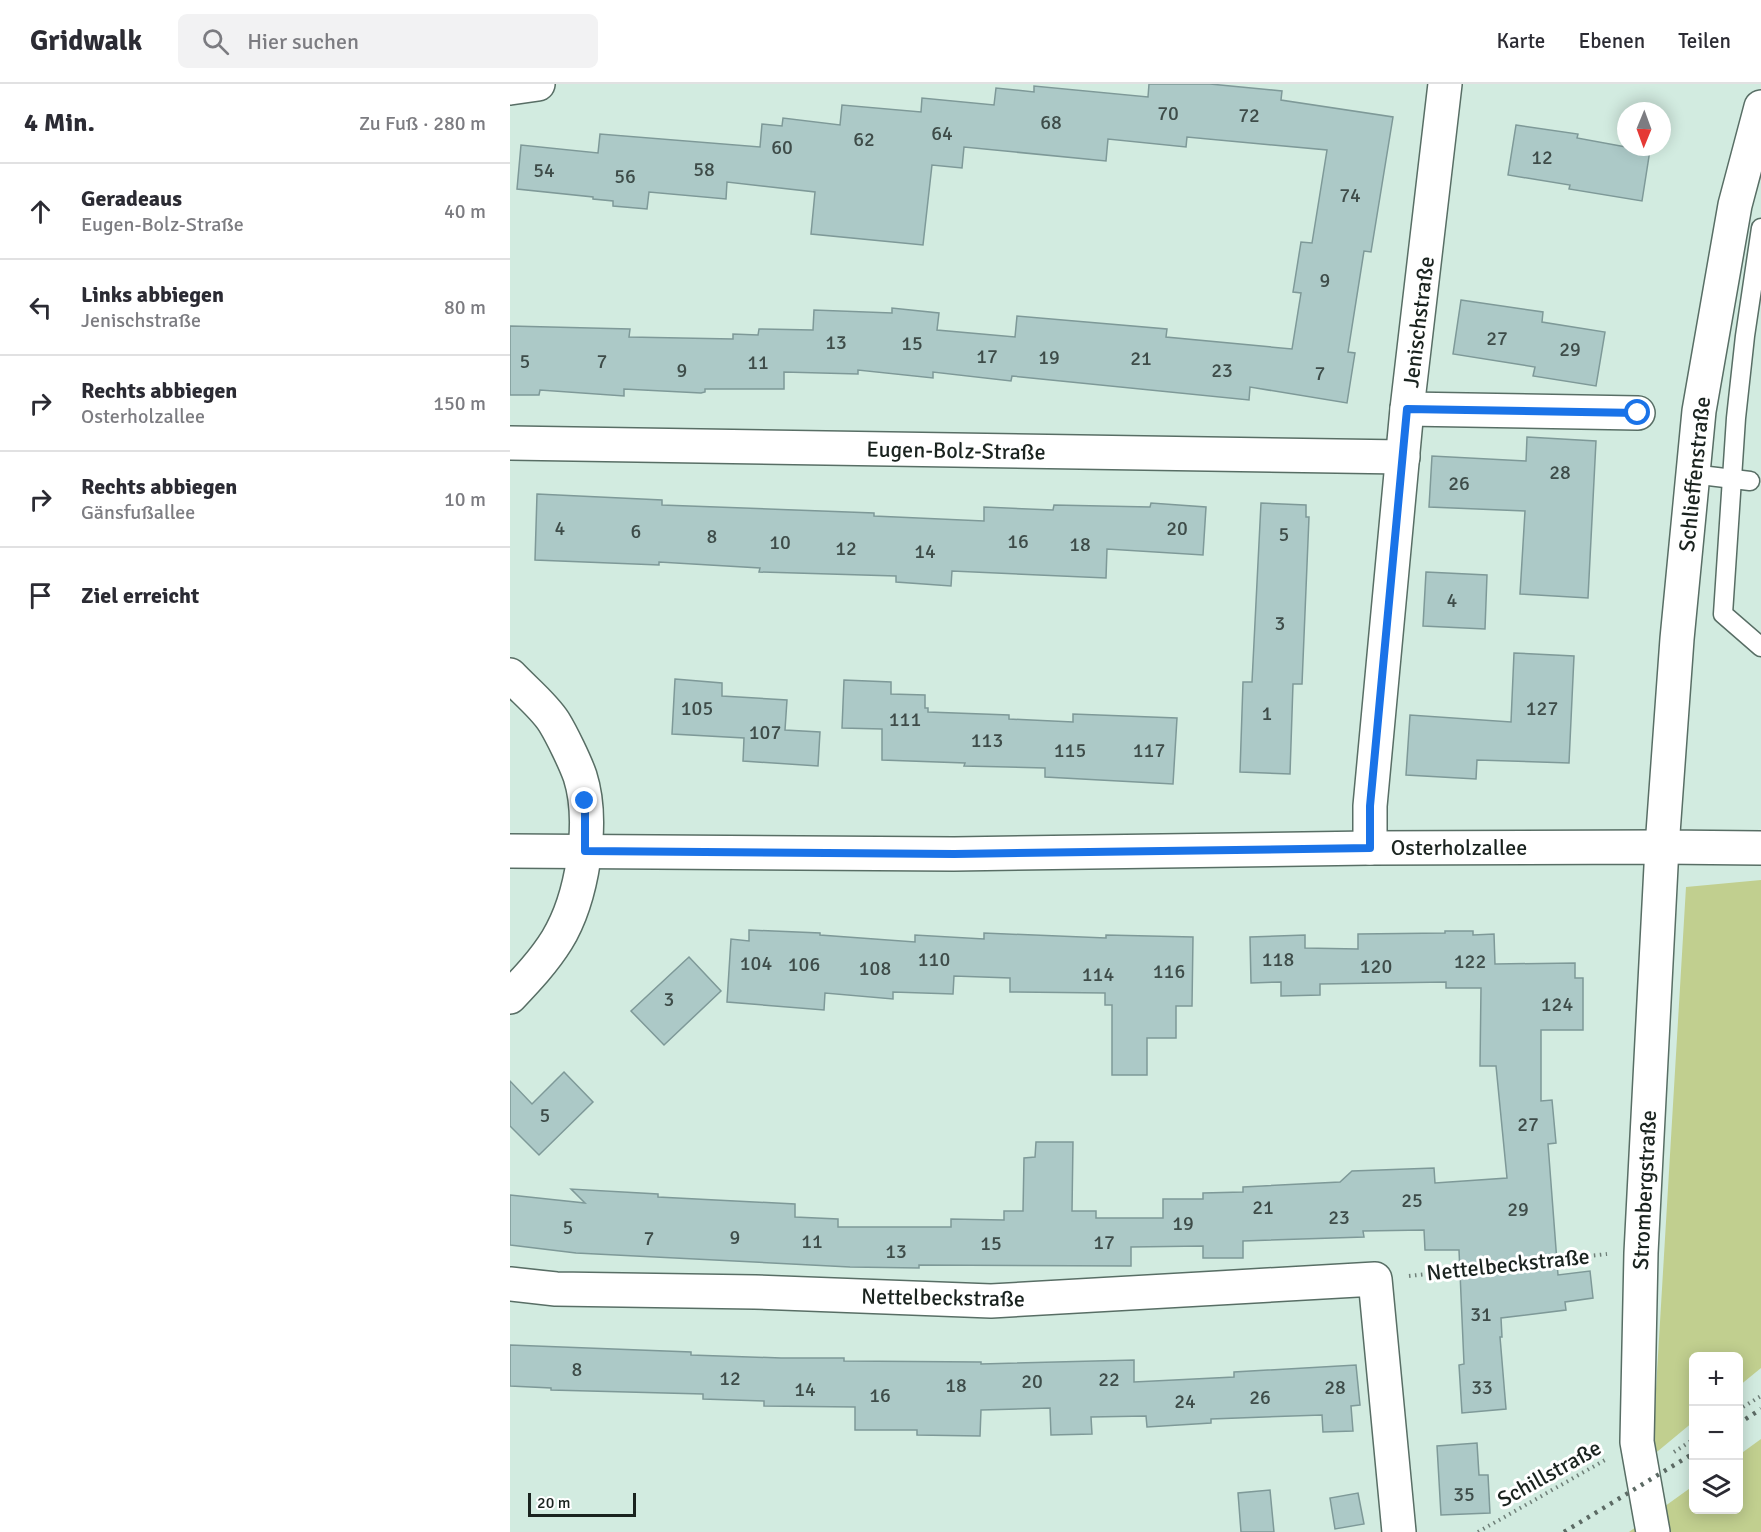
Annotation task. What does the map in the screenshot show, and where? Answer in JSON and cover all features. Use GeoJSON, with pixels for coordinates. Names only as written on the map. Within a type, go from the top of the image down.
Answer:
{"type":"FeatureCollection","features":[{"type":"Feature","properties":{"kind":"street"},"geometry":{"type":"LineString","coordinates":[[510,88],[538,84]]}},
{"type":"Feature","properties":{"kind":"street","name":"Jenischstraße"},"geometry":{"type":"LineString","coordinates":[[1370,848],[1370,806],[1407,409],[1445,84]]}},
{"type":"Feature","properties":{"kind":"street","name":"Schlieffenstraße"},"geometry":{"type":"LineString","coordinates":[[1662,847],[1676,650],[1699,411],[1735,206],[1761,107]]}},
{"type":"Feature","properties":{"kind":"street"},"geometry":{"type":"LineString","coordinates":[[1407,409],[1638,413]]}},
{"type":"Feature","properties":{"kind":"street","name":"Eugen-Bolz-Straße"},"geometry":{"type":"LineString","coordinates":[[510,443],[1403,457]]}},
{"type":"Feature","properties":{"kind":"street"},"geometry":{"type":"LineString","coordinates":[[510,675],[554,721],[580,776],[585,801],[585,851],[574,905],[557,941],[510,997]]}},
{"type":"Feature","properties":{"kind":"street","name":"Strombergstraße"},"geometry":{"type":"LineString","coordinates":[[1653,1532],[1637,1442],[1641,1253],[1662,847]]}},
{"type":"Feature","properties":{"kind":"street","name":"Osterholzallee"},"geometry":{"type":"LineString","coordinates":[[510,851],[954,854],[1370,848],[1761,848]]}},
{"type":"Feature","properties":{"kind":"street"},"geometry":{"type":"LineString","coordinates":[[1375,1279],[1399,1532]]}},
{"type":"Feature","properties":{"kind":"street","name":"Nettelbeckstraße"},"geometry":{"type":"LineString","coordinates":[[510,1284],[556,1289],[755,1292],[991,1301],[1375,1279]]}},
{"type":"Feature","properties":{"kind":"lane"},"geometry":{"type":"LineString","coordinates":[[1761,228],[1743,348],[1736,418],[1741,480],[1723,614],[1761,647]]}},
{"type":"Feature","properties":{"kind":"lane"},"geometry":{"type":"LineString","coordinates":[[1692,474],[1741,480]]}},
{"type":"Feature","properties":{"kind":"path","name":"Nettelbeckstraße"},"geometry":{"type":"LineString","coordinates":[[1375,1279],[1598,1254],[1641,1253]]}},
{"type":"Feature","properties":{"kind":"path"},"geometry":{"type":"LineString","coordinates":[[1743,1407],[1761,1396]]}},
{"type":"Feature","properties":{"kind":"path","name":"Schillstraße"},"geometry":{"type":"LineString","coordinates":[[1478,1532],[1637,1442]]}},
{"type":"Feature","properties":{"kind":"green space"},"geometry":{"type":"Polygon","coordinates":[[[1761,880],[1761,1368],[1743,1383],[1743,1352],[1689,1352],[1689,1425],[1652,1456],[1686,887],[1761,880]]]}},
{"type":"Feature","properties":{"kind":"green space"},"geometry":{"type":"Polygon","coordinates":[[[1761,1439],[1761,1532],[1629,1532],[1689,1489],[1689,1514],[1743,1514],[1743,1452],[1761,1439]]]}},
{"type":"Feature","properties":{"kind":"building"},"geometry":{"type":"Polygon","coordinates":[[[1149,84],[1210,84],[1282,91],[1281,100],[1393,117],[1371,252],[1364,251],[1348,352],[1355,353],[1347,403],[1250,387],[1249,400],[1012,376],[1011,381],[933,372],[933,378],[858,370],[858,374],[784,372],[784,389],[705,389],[705,392],[701,393],[624,389],[624,396],[540,390],[539,395],[510,395],[510,326],[630,329],[629,337],[733,339],[733,334],[758,335],[759,329],[813,330],[814,310],[892,313],[892,308],[939,313],[937,330],[1015,337],[1017,316],[1167,329],[1166,337],[1292,349],[1301,293],[1293,292],[1301,242],[1312,243],[1327,150],[1187,137],[1186,147],[1108,139],[1106,161],[964,147],[962,168],[932,165],[923,245],[811,234],[815,192],[727,182],[726,199],[649,192],[647,209],[613,206],[613,201],[593,199],[593,197],[517,189],[521,145],[598,153],[600,134],[760,147],[762,124],[782,126],[783,118],[840,125],[842,105],[921,112],[922,98],[994,105],[996,88],[1034,92],[1034,86],[1148,97],[1149,84]]]}},
{"type":"Feature","properties":{"kind":"building"},"geometry":{"type":"Polygon","coordinates":[[[1516,125],[1578,134],[1577,138],[1617,145],[1617,156],[1649,156],[1642,201],[1569,189],[1570,185],[1508,175],[1516,125]]]}},
{"type":"Feature","properties":{"kind":"building"},"geometry":{"type":"Polygon","coordinates":[[[1461,300],[1543,312],[1542,322],[1605,332],[1596,386],[1533,376],[1535,367],[1453,354],[1461,300]]]}},
{"type":"Feature","properties":{"kind":"building"},"geometry":{"type":"Polygon","coordinates":[[[1527,437],[1596,441],[1588,598],[1520,594],[1525,511],[1429,507],[1432,456],[1526,461],[1527,437]]]}},
{"type":"Feature","properties":{"kind":"building"},"geometry":{"type":"Polygon","coordinates":[[[537,494],[662,500],[662,505],[874,513],[874,516],[984,521],[984,507],[1053,510],[1054,505],[1150,507],[1151,503],[1206,507],[1203,555],[1107,549],[1106,578],[952,571],[951,586],[896,582],[896,576],[759,572],[760,568],[659,562],[659,565],[535,560],[537,494]]]}},
{"type":"Feature","properties":{"kind":"building"},"geometry":{"type":"Polygon","coordinates":[[[1261,503],[1306,505],[1306,517],[1309,517],[1302,684],[1293,684],[1290,774],[1240,772],[1243,682],[1252,682],[1261,503]]]}},
{"type":"Feature","properties":{"kind":"building"},"geometry":{"type":"Polygon","coordinates":[[[1426,572],[1487,575],[1485,629],[1423,626],[1426,572]]]}},
{"type":"Feature","properties":{"kind":"building"},"geometry":{"type":"Polygon","coordinates":[[[1514,653],[1574,656],[1569,763],[1477,760],[1476,779],[1406,775],[1410,715],[1511,722],[1514,653]]]}},
{"type":"Feature","properties":{"kind":"building"},"geometry":{"type":"Polygon","coordinates":[[[675,679],[722,683],[722,696],[787,700],[785,730],[820,732],[818,766],[743,761],[744,738],[672,734],[675,679]]]}},
{"type":"Feature","properties":{"kind":"building"},"geometry":{"type":"Polygon","coordinates":[[[844,680],[891,682],[891,694],[925,695],[925,708],[928,708],[928,712],[1009,715],[1009,719],[1073,722],[1073,714],[1177,718],[1173,784],[1045,777],[1045,768],[964,766],[965,763],[882,760],[882,729],[842,728],[844,680]]]}},
{"type":"Feature","properties":{"kind":"building"},"geometry":{"type":"Polygon","coordinates":[[[749,930],[820,933],[820,935],[915,942],[915,935],[984,939],[984,933],[1106,938],[1106,935],[1193,937],[1192,1006],[1176,1006],[1176,1038],[1147,1038],[1147,1075],[1112,1075],[1112,1005],[1105,1005],[1105,993],[1010,992],[1010,978],[954,976],[953,994],[893,992],[893,999],[825,993],[824,1010],[727,1002],[731,939],[749,941],[749,930]]]}},
{"type":"Feature","properties":{"kind":"building"},"geometry":{"type":"Polygon","coordinates":[[[1445,931],[1473,931],[1473,935],[1494,934],[1495,964],[1575,963],[1575,978],[1583,978],[1583,1030],[1541,1030],[1541,1101],[1552,1100],[1556,1143],[1548,1144],[1558,1275],[1590,1271],[1593,1298],[1565,1302],[1566,1310],[1501,1318],[1502,1337],[1500,1337],[1506,1409],[1462,1413],[1459,1365],[1464,1364],[1459,1250],[1425,1250],[1424,1230],[1363,1231],[1364,1237],[1243,1241],[1243,1258],[1203,1258],[1203,1246],[1131,1247],[1131,1266],[850,1267],[576,1253],[510,1245],[510,1195],[585,1203],[571,1189],[658,1194],[658,1197],[795,1204],[795,1217],[838,1219],[838,1227],[951,1227],[951,1219],[1004,1220],[1004,1211],[1023,1211],[1024,1158],[1035,1157],[1036,1142],[1073,1142],[1072,1211],[1096,1211],[1096,1218],[1163,1218],[1163,1199],[1203,1199],[1203,1193],[1243,1192],[1243,1187],[1340,1182],[1352,1171],[1434,1168],[1435,1183],[1507,1178],[1496,1066],[1480,1066],[1481,988],[1446,988],[1446,982],[1320,984],[1320,995],[1281,996],[1281,982],[1251,983],[1250,937],[1305,935],[1305,948],[1358,949],[1358,934],[1445,933],[1445,931]]]}},
{"type":"Feature","properties":{"kind":"building"},"geometry":{"type":"Polygon","coordinates":[[[689,957],[721,991],[664,1045],[631,1011],[689,957]]]}},
{"type":"Feature","properties":{"kind":"building"},"geometry":{"type":"Polygon","coordinates":[[[564,1072],[593,1102],[539,1155],[510,1126],[510,1081],[532,1104],[564,1072]]]}},
{"type":"Feature","properties":{"kind":"building"},"geometry":{"type":"Polygon","coordinates":[[[510,1345],[691,1352],[691,1355],[844,1358],[844,1361],[981,1362],[981,1364],[1134,1360],[1134,1382],[1234,1377],[1234,1372],[1356,1365],[1360,1405],[1351,1406],[1353,1431],[1323,1432],[1322,1415],[1211,1419],[1211,1423],[1147,1427],[1146,1416],[1091,1417],[1092,1434],[1051,1435],[1050,1408],[981,1410],[980,1436],[917,1435],[917,1430],[855,1430],[855,1407],[764,1406],[764,1401],[703,1399],[703,1394],[551,1390],[551,1388],[510,1386],[510,1345]]]}},
{"type":"Feature","properties":{"kind":"building"},"geometry":{"type":"Polygon","coordinates":[[[1477,1443],[1479,1475],[1488,1475],[1490,1513],[1441,1515],[1437,1446],[1477,1443]]]}},
{"type":"Feature","properties":{"kind":"building"},"geometry":{"type":"Polygon","coordinates":[[[1270,1490],[1274,1532],[1241,1532],[1238,1493],[1270,1490]]]}},
{"type":"Feature","properties":{"kind":"building"},"geometry":{"type":"Polygon","coordinates":[[[1358,1493],[1364,1524],[1335,1529],[1330,1498],[1358,1493]]]}},
{"type":"Feature","properties":{"kind":"railway"},"geometry":{"type":"LineString","coordinates":[[1743,1421],[1761,1409]]}},
{"type":"Feature","properties":{"kind":"railway"},"geometry":{"type":"LineString","coordinates":[[1564,1532],[1689,1456]]}},
{"type":"Feature","properties":{"kind":"route"},"geometry":{"type":"LineString","coordinates":[[585,801],[585,851],[954,854],[1370,848],[1370,806],[1407,409],[1638,413]]}}]}
